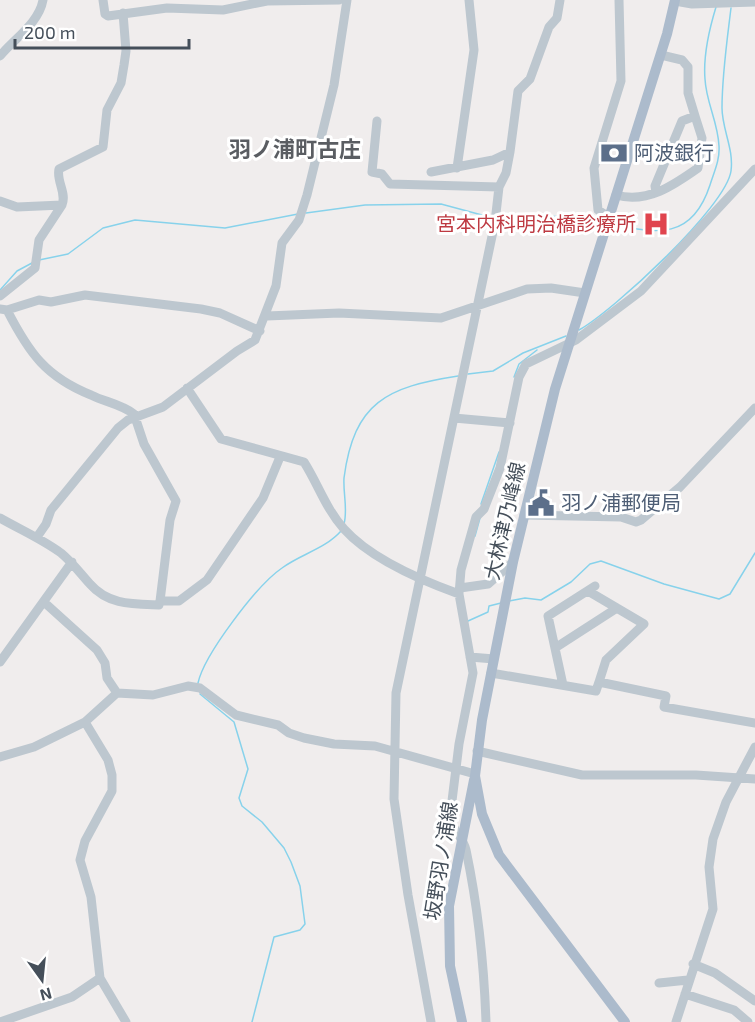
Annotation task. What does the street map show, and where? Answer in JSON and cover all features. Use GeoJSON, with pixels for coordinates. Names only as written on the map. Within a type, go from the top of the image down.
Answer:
{"type":"FeatureCollection","features":[{"type":"Feature","properties":{"kind":"main road","name":"大林津乃峰線"},"geometry":{"type":"LineString","coordinates":[[625,1022],[499,855],[482,814],[475,775],[477,751],[513,562],[555,389],[661,55],[675,0]]}},
{"type":"Feature","properties":{"kind":"main road","name":"坂野羽ノ浦線"},"geometry":{"type":"LineString","coordinates":[[462,1022],[452,981],[448,942],[449,906],[475,775]]}},
{"type":"Feature","properties":{"kind":"street"},"geometry":{"type":"LineString","coordinates":[[0,56],[16,42],[41,8],[43,0]]}},
{"type":"Feature","properties":{"kind":"street"},"geometry":{"type":"LineString","coordinates":[[103,0],[105,14],[167,8],[223,10],[267,1],[339,0]]}},
{"type":"Feature","properties":{"kind":"street"},"geometry":{"type":"LineString","coordinates":[[37,537],[46,524],[51,510],[118,428],[135,418],[163,407],[255,340],[267,315],[276,286],[282,243],[301,213],[334,86],[347,0]]}},
{"type":"Feature","properties":{"kind":"street"},"geometry":{"type":"LineString","coordinates":[[457,168],[474,50],[469,0]]}},
{"type":"Feature","properties":{"kind":"street"},"geometry":{"type":"LineString","coordinates":[[432,1022],[396,811],[393,751],[396,693],[496,219],[499,187],[506,173],[518,91],[530,79],[549,27],[557,18],[560,0]]}},
{"type":"Feature","properties":{"kind":"street"},"geometry":{"type":"LineString","coordinates":[[608,221],[598,210],[594,168],[621,81],[619,0]]}},
{"type":"Feature","properties":{"kind":"street"},"geometry":{"type":"LineString","coordinates":[[675,0],[724,4],[755,2]]}},
{"type":"Feature","properties":{"kind":"street"},"geometry":{"type":"LineString","coordinates":[[0,296],[35,268],[39,240],[62,205],[64,198],[58,175],[59,169],[103,147],[107,110],[121,83],[124,65],[123,14]]}},
{"type":"Feature","properties":{"kind":"street"},"geometry":{"type":"LineString","coordinates":[[616,195],[636,198],[656,192],[668,188],[698,168],[702,138],[688,93],[688,67],[682,60],[661,55]]}},
{"type":"Feature","properties":{"kind":"street"},"geometry":{"type":"LineString","coordinates":[[656,192],[656,186],[682,121],[695,116]]}},
{"type":"Feature","properties":{"kind":"street"},"geometry":{"type":"LineString","coordinates":[[377,121],[372,172],[382,174],[390,184],[453,185],[487,189],[499,187]]}},
{"type":"Feature","properties":{"kind":"street"},"geometry":{"type":"LineString","coordinates":[[431,172],[493,160],[510,152]]}},
{"type":"Feature","properties":{"kind":"street"},"geometry":{"type":"LineString","coordinates":[[486,1022],[483,950],[472,881],[461,837],[454,829],[450,817],[471,684],[470,657],[459,591],[462,562],[480,512],[500,468],[507,422],[521,370],[538,356],[615,313],[641,291],[755,169]]}},
{"type":"Feature","properties":{"kind":"street"},"geometry":{"type":"LineString","coordinates":[[0,201],[17,207],[62,205]]}},
{"type":"Feature","properties":{"kind":"street"},"geometry":{"type":"LineString","coordinates":[[267,315],[339,313],[441,318],[463,313],[477,305],[535,288],[585,294]]}},
{"type":"Feature","properties":{"kind":"street"},"geometry":{"type":"LineString","coordinates":[[0,518],[37,537],[72,562],[91,586],[109,598],[122,603],[159,605],[170,520],[176,501],[144,444],[135,418],[130,411],[92,396],[47,372],[20,337],[4,310],[39,300],[51,302],[86,295],[201,309],[229,316],[260,331]]}},
{"type":"Feature","properties":{"kind":"street"},"geometry":{"type":"LineString","coordinates":[[187,388],[221,439],[304,462],[321,497],[343,528],[370,551],[420,578],[459,591],[488,584],[513,562]]}},
{"type":"Feature","properties":{"kind":"street"},"geometry":{"type":"LineString","coordinates":[[524,515],[621,517],[636,522],[641,520],[668,499],[755,408]]}},
{"type":"Feature","properties":{"kind":"street"},"geometry":{"type":"LineString","coordinates":[[454,418],[507,422]]}},
{"type":"Feature","properties":{"kind":"street"},"geometry":{"type":"LineString","coordinates":[[160,601],[178,601],[192,594],[207,580],[263,498],[280,457]]}},
{"type":"Feature","properties":{"kind":"street"},"geometry":{"type":"LineString","coordinates":[[0,662],[45,603],[72,562]]}},
{"type":"Feature","properties":{"kind":"street"},"geometry":{"type":"LineString","coordinates":[[491,674],[563,686],[596,691],[606,660],[644,624],[617,608],[592,588],[548,616],[563,686]]}},
{"type":"Feature","properties":{"kind":"street"},"geometry":{"type":"LineString","coordinates":[[45,603],[98,650],[105,663],[107,678],[117,693]]}},
{"type":"Feature","properties":{"kind":"street"},"geometry":{"type":"LineString","coordinates":[[555,648],[617,608]]}},
{"type":"Feature","properties":{"kind":"street"},"geometry":{"type":"LineString","coordinates":[[470,657],[494,659]]}},
{"type":"Feature","properties":{"kind":"street"},"geometry":{"type":"LineString","coordinates":[[599,682],[666,696],[664,707],[755,723]]}},
{"type":"Feature","properties":{"kind":"street"},"geometry":{"type":"LineString","coordinates":[[0,757],[34,747],[85,722],[117,693],[153,695],[188,686],[197,688],[236,715],[278,725],[289,733],[304,738],[393,751],[475,775]]}},
{"type":"Feature","properties":{"kind":"street"},"geometry":{"type":"LineString","coordinates":[[85,722],[108,760],[112,775],[110,796],[86,841],[80,860],[91,897],[100,978],[126,1022]]}},
{"type":"Feature","properties":{"kind":"street"},"geometry":{"type":"LineString","coordinates":[[676,1022],[693,964],[713,909],[709,867],[713,839],[726,802],[755,747]]}},
{"type":"Feature","properties":{"kind":"street"},"geometry":{"type":"LineString","coordinates":[[477,751],[582,775],[740,776],[755,779]]}},
{"type":"Feature","properties":{"kind":"street"},"geometry":{"type":"LineString","coordinates":[[693,964],[716,974],[755,1001]]}},
{"type":"Feature","properties":{"kind":"street"},"geometry":{"type":"LineString","coordinates":[[0,1022],[72,997],[100,978]]}},
{"type":"Feature","properties":{"kind":"street"},"geometry":{"type":"LineString","coordinates":[[659,983],[688,980]]}},
{"type":"Feature","properties":{"kind":"street"},"geometry":{"type":"LineString","coordinates":[[685,994],[734,1010],[748,1022]]}},
{"type":"Feature","properties":{"kind":"waterway"},"geometry":{"type":"LineString","coordinates":[[610,224],[643,230],[671,229],[694,216],[703,203],[715,171],[719,151],[717,129],[707,96],[705,70],[707,43],[716,7]]}},
{"type":"Feature","properties":{"kind":"waterway"},"geometry":{"type":"LineString","coordinates":[[579,330],[616,302],[666,257],[710,208],[724,187],[731,171],[722,108],[731,8]]}},
{"type":"Feature","properties":{"kind":"waterway"},"geometry":{"type":"LineString","coordinates":[[306,213],[365,205],[441,204],[493,218]]}},
{"type":"Feature","properties":{"kind":"waterway"},"geometry":{"type":"LineString","coordinates":[[39,260],[68,254],[103,228],[135,220],[225,228],[298,214]]}},
{"type":"Feature","properties":{"kind":"waterway"},"geometry":{"type":"LineString","coordinates":[[500,218],[539,216],[603,223]]}},
{"type":"Feature","properties":{"kind":"waterway"},"geometry":{"type":"LineString","coordinates":[[0,290],[17,271],[32,263]]}},
{"type":"Feature","properties":{"kind":"waterway"},"geometry":{"type":"LineString","coordinates":[[468,374],[493,371],[523,353],[566,336]]}},
{"type":"Feature","properties":{"kind":"waterway"},"geometry":{"type":"LineString","coordinates":[[514,377],[519,364],[537,350]]}},
{"type":"Feature","properties":{"kind":"waterway"},"geometry":{"type":"LineString","coordinates":[[344,524],[346,513],[344,478],[349,452],[356,432],[366,415],[393,393],[433,380],[458,376]]}},
{"type":"Feature","properties":{"kind":"waterway"},"geometry":{"type":"LineString","coordinates":[[481,504],[499,452]]}},
{"type":"Feature","properties":{"kind":"waterway"},"geometry":{"type":"LineString","coordinates":[[475,536],[480,518]]}},
{"type":"Feature","properties":{"kind":"waterway"},"geometry":{"type":"LineString","coordinates":[[198,683],[202,671],[221,639],[259,589],[282,568],[328,542],[341,531]]}},
{"type":"Feature","properties":{"kind":"waterway"},"geometry":{"type":"LineString","coordinates":[[509,601],[525,598],[541,600],[571,582],[590,564],[601,561],[664,584],[719,599],[730,594],[755,553]]}},
{"type":"Feature","properties":{"kind":"waterway"},"geometry":{"type":"LineString","coordinates":[[468,621],[488,612],[489,606],[501,603]]}},
{"type":"Feature","properties":{"kind":"waterway"},"geometry":{"type":"LineString","coordinates":[[200,694],[234,722],[248,769],[239,798],[242,806],[262,822],[284,848],[300,886],[305,924],[300,930],[274,937],[252,1022]]}},
{"type":"Feature","properties":{"kind":"place","name":"阿波銀行"},"geometry":{"type":"Point","coordinates":[614,153]}},
{"type":"Feature","properties":{"kind":"place","name":"宮本内科明治橋診療所"},"geometry":{"type":"Point","coordinates":[656,224]}},
{"type":"Feature","properties":{"kind":"place","name":"羽ノ浦郵便局"},"geometry":{"type":"Point","coordinates":[541,503]}},
{"type":"Feature","properties":{"kind":"district","name":"羽ノ浦町古庄"},"geometry":{"type":"Point","coordinates":[295,149]}}]}
